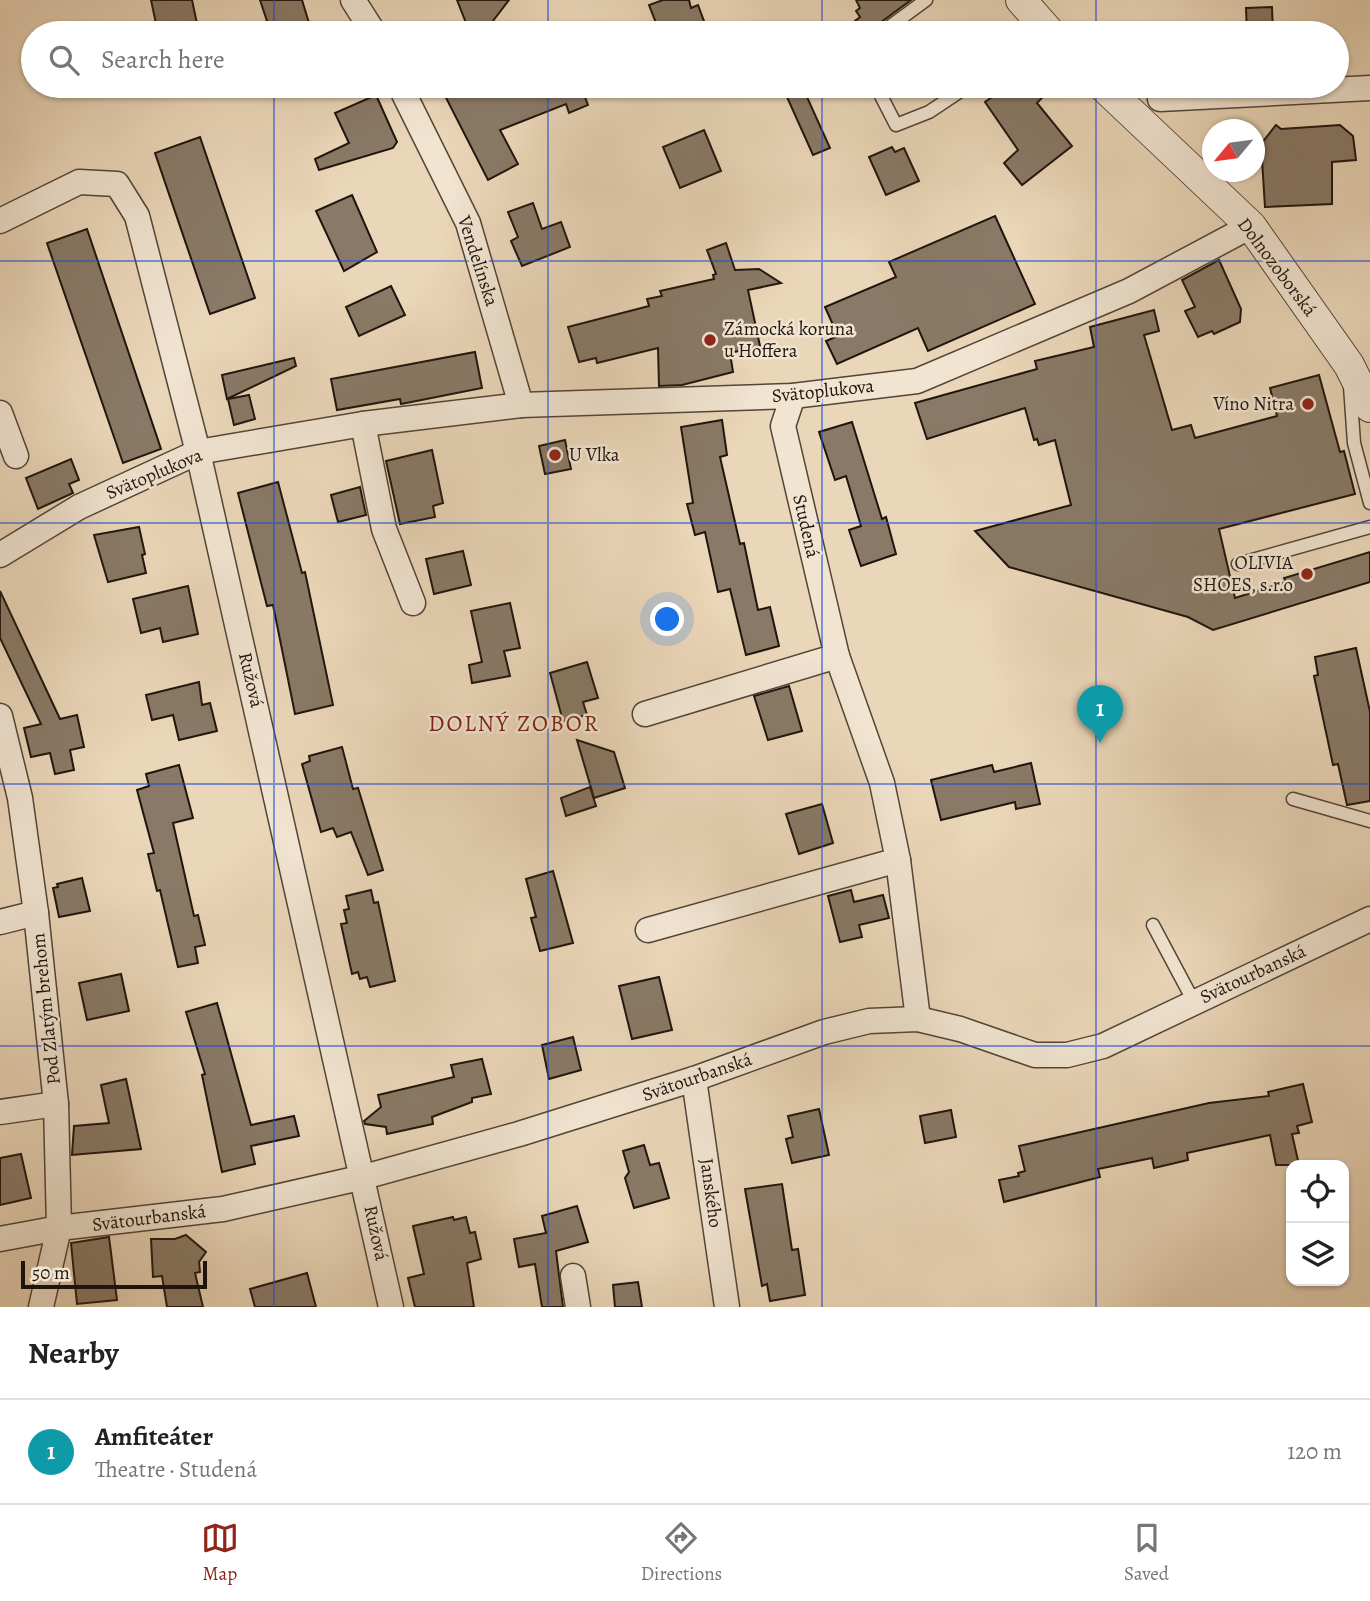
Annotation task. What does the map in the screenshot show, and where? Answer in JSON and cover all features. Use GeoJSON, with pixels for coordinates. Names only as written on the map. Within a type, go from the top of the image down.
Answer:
{"type":"FeatureCollection","features":[{"type":"Feature","properties":{"kind":"street"},"geometry":{"type":"LineString","coordinates":[[354,0],[367,21]]}},
{"type":"Feature","properties":{"kind":"street"},"geometry":{"type":"LineString","coordinates":[[1021,0],[1039,21]]}},
{"type":"Feature","properties":{"kind":"street"},"geometry":{"type":"LineString","coordinates":[[1349,89],[1370,88]]}},
{"type":"Feature","properties":{"kind":"street","name":"Vendelínska"},"geometry":{"type":"LineString","coordinates":[[406,98],[468,223],[522,405]]}},
{"type":"Feature","properties":{"kind":"street","name":"Dolnozoborská"},"geometry":{"type":"LineString","coordinates":[[1116,98],[1251,226],[1349,365],[1370,407]]}},
{"type":"Feature","properties":{"kind":"street"},"geometry":{"type":"LineString","coordinates":[[1160,99],[1179,98]]}},
{"type":"Feature","properties":{"kind":"street","name":"Ružová"},"geometry":{"type":"LineString","coordinates":[[0,220],[79,182],[117,184],[137,216],[198,452],[364,1177],[391,1307]]}},
{"type":"Feature","properties":{"kind":"street","name":"Svätoplukova"},"geometry":{"type":"LineString","coordinates":[[0,555],[79,507],[198,452],[363,424],[522,405],[793,396],[917,381],[1129,291],[1251,226]]}},
{"type":"Feature","properties":{"kind":"street","name":"Studená"},"geometry":{"type":"LineString","coordinates":[[793,396],[783,426],[837,656],[882,783],[898,860],[918,1019]]}},
{"type":"Feature","properties":{"kind":"street"},"geometry":{"type":"LineString","coordinates":[[0,413],[16,456]]}},
{"type":"Feature","properties":{"kind":"street"},"geometry":{"type":"LineString","coordinates":[[363,424],[384,529],[413,603]]}},
{"type":"Feature","properties":{"kind":"street"},"geometry":{"type":"LineString","coordinates":[[645,714],[837,656]]}},
{"type":"Feature","properties":{"kind":"street","name":"Pod Zlatým brehom"},"geometry":{"type":"LineString","coordinates":[[0,716],[20,798],[36,914],[56,1104],[59,1228],[41,1307]]}},
{"type":"Feature","properties":{"kind":"street"},"geometry":{"type":"LineString","coordinates":[[648,930],[898,860]]}},
{"type":"Feature","properties":{"kind":"street","name":"Pod Zlatým brehom"},"geometry":{"type":"LineString","coordinates":[[0,922],[36,914]]}},
{"type":"Feature","properties":{"kind":"street","name":"Svätourbanská"},"geometry":{"type":"LineString","coordinates":[[0,1239],[59,1228],[223,1209],[364,1177],[519,1134],[694,1079],[824,1032],[869,1021],[918,1019],[1035,1055],[1067,1055],[1103,1046],[1370,919]]}},
{"type":"Feature","properties":{"kind":"street","name":"Janského"},"geometry":{"type":"LineString","coordinates":[[694,1079],[727,1307]]}},
{"type":"Feature","properties":{"kind":"street","name":"Pod Zlatým brehom"},"geometry":{"type":"LineString","coordinates":[[0,1112],[56,1104]]}},
{"type":"Feature","properties":{"kind":"street"},"geometry":{"type":"LineString","coordinates":[[573,1276],[578,1307]]}},
{"type":"Feature","properties":{"kind":"lane"},"geometry":{"type":"LineString","coordinates":[[897,21],[926,0]]}},
{"type":"Feature","properties":{"kind":"lane"},"geometry":{"type":"LineString","coordinates":[[882,98],[896,125],[929,111],[949,98]]}},
{"type":"Feature","properties":{"kind":"lane"},"geometry":{"type":"LineString","coordinates":[[1349,365],[1354,443],[1370,503]]}},
{"type":"Feature","properties":{"kind":"lane"},"geometry":{"type":"LineString","coordinates":[[1238,564],[1370,527]]}},
{"type":"Feature","properties":{"kind":"lane"},"geometry":{"type":"LineString","coordinates":[[1293,799],[1370,821]]}},
{"type":"Feature","properties":{"kind":"lane"},"geometry":{"type":"LineString","coordinates":[[1153,925],[1194,1002]]}},
{"type":"Feature","properties":{"kind":"building"},"geometry":{"type":"Polygon","coordinates":[[[151,0],[192,0],[196,21],[155,21],[151,0]]]}},
{"type":"Feature","properties":{"kind":"building"},"geometry":{"type":"Polygon","coordinates":[[[260,0],[302,0],[308,21],[267,21],[260,0]]]}},
{"type":"Feature","properties":{"kind":"building"},"geometry":{"type":"Polygon","coordinates":[[[457,0],[509,0],[493,21],[465,21],[457,0]]]}},
{"type":"Feature","properties":{"kind":"building"},"geometry":{"type":"Polygon","coordinates":[[[663,0],[689,0],[691,8],[698,5],[704,21],[655,21],[649,5],[663,0]]]}},
{"type":"Feature","properties":{"kind":"building"},"geometry":{"type":"Polygon","coordinates":[[[856,0],[911,0],[883,21],[855,21],[860,17],[856,11],[860,8],[856,0]]]}},
{"type":"Feature","properties":{"kind":"building"},"geometry":{"type":"Polygon","coordinates":[[[1272,7],[1273,21],[1247,21],[1246,8],[1272,7]]]}},
{"type":"Feature","properties":{"kind":"building"},"geometry":{"type":"Polygon","coordinates":[[[369,98],[377,98],[397,142],[393,148],[319,170],[315,159],[349,143],[335,113],[369,98]]]}},
{"type":"Feature","properties":{"kind":"building"},"geometry":{"type":"Polygon","coordinates":[[[446,98],[585,98],[588,105],[569,113],[566,104],[500,130],[518,164],[488,180],[446,98]]]}},
{"type":"Feature","properties":{"kind":"building"},"geometry":{"type":"Polygon","coordinates":[[[787,98],[807,98],[830,148],[813,155],[787,98]]]}},
{"type":"Feature","properties":{"kind":"building"},"geometry":{"type":"Polygon","coordinates":[[[991,98],[1042,98],[1037,103],[1072,146],[1022,185],[1004,163],[1018,150],[985,102],[991,98]]]}},
{"type":"Feature","properties":{"kind":"building"},"geometry":{"type":"Polygon","coordinates":[[[1276,125],[1281,129],[1340,125],[1353,136],[1356,160],[1332,162],[1332,204],[1265,207],[1265,139],[1276,125]]]}},
{"type":"Feature","properties":{"kind":"building"},"geometry":{"type":"Polygon","coordinates":[[[704,130],[721,171],[680,188],[663,147],[704,130]]]}},
{"type":"Feature","properties":{"kind":"building"},"geometry":{"type":"Polygon","coordinates":[[[200,137],[255,298],[210,314],[155,153],[200,137]]]}},
{"type":"Feature","properties":{"kind":"building"},"geometry":{"type":"Polygon","coordinates":[[[892,147],[895,152],[904,148],[919,181],[886,195],[869,157],[892,147]]]}},
{"type":"Feature","properties":{"kind":"building"},"geometry":{"type":"Polygon","coordinates":[[[352,195],[377,252],[344,271],[316,211],[352,195]]]}},
{"type":"Feature","properties":{"kind":"building"},"geometry":{"type":"Polygon","coordinates":[[[533,203],[542,229],[561,222],[570,247],[522,266],[511,241],[518,237],[508,212],[533,203]]]}},
{"type":"Feature","properties":{"kind":"building"},"geometry":{"type":"Polygon","coordinates":[[[995,216],[1035,304],[928,351],[918,328],[837,364],[826,341],[838,336],[825,307],[896,277],[889,262],[995,216]]]}},
{"type":"Feature","properties":{"kind":"building"},"geometry":{"type":"Polygon","coordinates":[[[87,229],[161,449],[123,463],[47,243],[87,229]]]}},
{"type":"Feature","properties":{"kind":"building"},"geometry":{"type":"Polygon","coordinates":[[[726,243],[735,270],[759,269],[781,283],[748,290],[760,346],[730,353],[733,372],[682,385],[659,386],[658,348],[597,363],[596,358],[579,362],[568,327],[649,306],[647,299],[662,296],[660,291],[714,279],[713,275],[716,274],[707,250],[726,243]]]}},
{"type":"Feature","properties":{"kind":"building"},"geometry":{"type":"Polygon","coordinates":[[[1219,260],[1241,309],[1240,322],[1214,334],[1212,331],[1198,337],[1185,311],[1195,307],[1182,280],[1219,260]]]}},
{"type":"Feature","properties":{"kind":"building"},"geometry":{"type":"Polygon","coordinates":[[[391,286],[405,315],[359,336],[346,307],[391,286]]]}},
{"type":"Feature","properties":{"kind":"building"},"geometry":{"type":"Polygon","coordinates":[[[1154,310],[1159,331],[1144,335],[1172,430],[1191,425],[1195,438],[1277,416],[1270,388],[1319,375],[1340,452],[1344,451],[1355,494],[1219,529],[1235,598],[1286,582],[1284,578],[1370,552],[1370,582],[1213,630],[1188,617],[1009,567],[975,531],[1071,505],[1055,440],[1039,445],[1037,439],[1034,440],[1025,408],[927,439],[915,403],[1037,369],[1035,361],[1094,347],[1090,327],[1154,310]]]}},
{"type":"Feature","properties":{"kind":"building"},"geometry":{"type":"Polygon","coordinates":[[[475,352],[482,388],[401,404],[400,399],[337,410],[331,379],[475,352]]]}},
{"type":"Feature","properties":{"kind":"building"},"geometry":{"type":"Polygon","coordinates":[[[294,358],[296,366],[227,399],[222,375],[294,358]]]}},
{"type":"Feature","properties":{"kind":"building"},"geometry":{"type":"Polygon","coordinates":[[[249,395],[255,419],[234,425],[228,399],[249,395]]]}},
{"type":"Feature","properties":{"kind":"building"},"geometry":{"type":"Polygon","coordinates":[[[722,420],[727,455],[720,457],[740,544],[744,543],[758,610],[770,607],[779,646],[746,655],[730,589],[718,592],[705,532],[695,535],[687,504],[693,503],[681,427],[722,420]]]}},
{"type":"Feature","properties":{"kind":"building"},"geometry":{"type":"Polygon","coordinates":[[[852,422],[882,519],[886,517],[896,554],[861,566],[849,530],[861,526],[846,476],[835,480],[819,432],[852,422]]]}},
{"type":"Feature","properties":{"kind":"building"},"geometry":{"type":"Polygon","coordinates":[[[565,440],[571,469],[545,474],[539,446],[565,440]]]}},
{"type":"Feature","properties":{"kind":"building"},"geometry":{"type":"Polygon","coordinates":[[[432,450],[443,503],[433,506],[435,517],[400,524],[386,461],[432,450]]]}},
{"type":"Feature","properties":{"kind":"building"},"geometry":{"type":"Polygon","coordinates":[[[71,459],[79,480],[69,484],[73,493],[38,509],[26,478],[71,459]]]}},
{"type":"Feature","properties":{"kind":"building"},"geometry":{"type":"Polygon","coordinates":[[[278,482],[302,573],[305,572],[333,705],[295,714],[273,605],[267,606],[238,493],[278,482]]]}},
{"type":"Feature","properties":{"kind":"building"},"geometry":{"type":"Polygon","coordinates":[[[360,487],[366,515],[338,522],[331,495],[360,487]]]}},
{"type":"Feature","properties":{"kind":"building"},"geometry":{"type":"Polygon","coordinates":[[[139,527],[146,573],[108,582],[94,535],[139,527]]]}},
{"type":"Feature","properties":{"kind":"building"},"geometry":{"type":"Polygon","coordinates":[[[463,551],[471,585],[434,594],[426,559],[463,551]]]}},
{"type":"Feature","properties":{"kind":"building"},"geometry":{"type":"Polygon","coordinates":[[[188,586],[198,634],[163,642],[160,628],[141,633],[133,599],[188,586]]]}},
{"type":"Feature","properties":{"kind":"building"},"geometry":{"type":"Polygon","coordinates":[[[0,591],[60,719],[77,715],[84,747],[70,750],[74,770],[55,774],[50,753],[31,757],[24,728],[41,724],[0,638],[0,591]]]}},
{"type":"Feature","properties":{"kind":"building"},"geometry":{"type":"Polygon","coordinates":[[[510,603],[520,648],[504,651],[510,676],[472,683],[469,665],[482,662],[471,611],[510,603]]]}},
{"type":"Feature","properties":{"kind":"building"},"geometry":{"type":"Polygon","coordinates":[[[1356,648],[1370,712],[1370,801],[1347,805],[1338,764],[1333,765],[1314,676],[1318,675],[1315,657],[1356,648]]]}},
{"type":"Feature","properties":{"kind":"building"},"geometry":{"type":"Polygon","coordinates":[[[587,662],[598,698],[583,702],[587,715],[563,721],[550,673],[587,662]]]}},
{"type":"Feature","properties":{"kind":"building"},"geometry":{"type":"Polygon","coordinates":[[[199,682],[202,705],[210,703],[217,731],[179,740],[173,715],[152,720],[146,695],[199,682]]]}},
{"type":"Feature","properties":{"kind":"building"},"geometry":{"type":"Polygon","coordinates":[[[789,686],[802,731],[768,740],[754,696],[789,686]]]}},
{"type":"Feature","properties":{"kind":"building"},"geometry":{"type":"Polygon","coordinates":[[[577,740],[614,752],[625,788],[594,798],[577,740]]]}},
{"type":"Feature","properties":{"kind":"building"},"geometry":{"type":"Polygon","coordinates":[[[342,747],[353,789],[358,788],[383,870],[368,875],[351,832],[337,837],[333,828],[321,832],[302,764],[310,761],[309,756],[342,747]]]}},
{"type":"Feature","properties":{"kind":"building"},"geometry":{"type":"Polygon","coordinates":[[[1031,763],[1040,804],[1016,809],[1015,802],[941,820],[931,780],[992,765],[994,772],[1031,763]]]}},
{"type":"Feature","properties":{"kind":"building"},"geometry":{"type":"Polygon","coordinates":[[[179,765],[193,818],[173,823],[194,916],[198,915],[205,945],[195,947],[198,963],[178,967],[160,890],[157,891],[148,854],[154,853],[137,790],[149,786],[146,774],[179,765]]]}},
{"type":"Feature","properties":{"kind":"building"},"geometry":{"type":"Polygon","coordinates":[[[590,787],[596,806],[566,816],[561,798],[590,787]]]}},
{"type":"Feature","properties":{"kind":"building"},"geometry":{"type":"Polygon","coordinates":[[[822,804],[833,843],[799,854],[786,814],[822,804]]]}},
{"type":"Feature","properties":{"kind":"building"},"geometry":{"type":"Polygon","coordinates":[[[553,871],[573,943],[540,951],[531,918],[536,917],[526,879],[553,871]]]}},
{"type":"Feature","properties":{"kind":"building"},"geometry":{"type":"Polygon","coordinates":[[[82,878],[90,911],[59,917],[53,888],[58,887],[57,884],[82,878]]]}},
{"type":"Feature","properties":{"kind":"building"},"geometry":{"type":"Polygon","coordinates":[[[371,890],[374,903],[378,902],[395,981],[370,987],[367,977],[360,979],[358,972],[352,974],[341,924],[347,923],[344,910],[349,909],[346,896],[371,890]]]}},
{"type":"Feature","properties":{"kind":"building"},"geometry":{"type":"Polygon","coordinates":[[[851,890],[854,902],[883,895],[889,918],[859,925],[862,937],[840,942],[828,896],[851,890]]]}},
{"type":"Feature","properties":{"kind":"building"},"geometry":{"type":"Polygon","coordinates":[[[121,974],[129,1011],[87,1020],[79,983],[121,974]]]}},
{"type":"Feature","properties":{"kind":"building"},"geometry":{"type":"Polygon","coordinates":[[[659,977],[672,1030],[632,1039],[619,986],[659,977]]]}},
{"type":"Feature","properties":{"kind":"building"},"geometry":{"type":"Polygon","coordinates":[[[217,1003],[251,1125],[294,1116],[299,1136],[251,1146],[255,1164],[222,1172],[202,1075],[205,1074],[186,1012],[217,1003]]]}},
{"type":"Feature","properties":{"kind":"building"},"geometry":{"type":"Polygon","coordinates":[[[573,1037],[581,1070],[549,1079],[542,1045],[573,1037]]]}},
{"type":"Feature","properties":{"kind":"building"},"geometry":{"type":"Polygon","coordinates":[[[482,1059],[491,1094],[472,1098],[472,1102],[432,1117],[433,1124],[387,1134],[386,1127],[365,1124],[364,1121],[381,1107],[378,1095],[454,1077],[451,1065],[482,1059]]]}},
{"type":"Feature","properties":{"kind":"building"},"geometry":{"type":"Polygon","coordinates":[[[126,1079],[141,1149],[72,1155],[74,1126],[109,1123],[101,1085],[126,1079]]]}},
{"type":"Feature","properties":{"kind":"building"},"geometry":{"type":"Polygon","coordinates":[[[1303,1084],[1312,1122],[1297,1126],[1299,1133],[1292,1134],[1298,1160],[1286,1160],[1286,1165],[1276,1165],[1270,1135],[1187,1153],[1188,1160],[1154,1168],[1152,1158],[1098,1169],[1100,1177],[1004,1202],[999,1180],[1019,1176],[1018,1173],[1025,1171],[1019,1146],[1209,1103],[1269,1096],[1268,1092],[1303,1084]]]}},
{"type":"Feature","properties":{"kind":"building"},"geometry":{"type":"Polygon","coordinates":[[[819,1109],[829,1155],[792,1163],[786,1139],[793,1137],[788,1116],[819,1109]]]}},
{"type":"Feature","properties":{"kind":"building"},"geometry":{"type":"Polygon","coordinates":[[[951,1110],[956,1137],[925,1143],[920,1116],[951,1110]]]}},
{"type":"Feature","properties":{"kind":"building"},"geometry":{"type":"Polygon","coordinates":[[[644,1145],[650,1165],[659,1163],[669,1198],[634,1208],[625,1178],[629,1172],[623,1151],[644,1145]]]}},
{"type":"Feature","properties":{"kind":"building"},"geometry":{"type":"Polygon","coordinates":[[[21,1154],[31,1198],[0,1205],[0,1158],[21,1154]]]}},
{"type":"Feature","properties":{"kind":"building"},"geometry":{"type":"Polygon","coordinates":[[[782,1184],[792,1250],[798,1249],[805,1295],[770,1301],[767,1284],[762,1286],[745,1189],[782,1184]]]}},
{"type":"Feature","properties":{"kind":"building"},"geometry":{"type":"Polygon","coordinates":[[[577,1206],[588,1242],[556,1251],[563,1307],[542,1307],[535,1264],[519,1267],[514,1239],[546,1233],[542,1216],[577,1206]]]}},
{"type":"Feature","properties":{"kind":"building"},"geometry":{"type":"Polygon","coordinates":[[[453,1217],[454,1220],[466,1217],[470,1233],[475,1232],[481,1259],[467,1263],[474,1307],[415,1307],[408,1278],[424,1274],[413,1226],[453,1217]]]}},
{"type":"Feature","properties":{"kind":"building"},"geometry":{"type":"Polygon","coordinates":[[[186,1235],[206,1252],[199,1262],[200,1272],[195,1273],[203,1307],[167,1307],[162,1276],[153,1277],[151,1239],[175,1239],[186,1235]]]}},
{"type":"Feature","properties":{"kind":"building"},"geometry":{"type":"Polygon","coordinates":[[[109,1237],[117,1300],[77,1304],[71,1243],[109,1237]]]}},
{"type":"Feature","properties":{"kind":"building"},"geometry":{"type":"Polygon","coordinates":[[[307,1273],[316,1307],[255,1307],[250,1289],[307,1273]]]}},
{"type":"Feature","properties":{"kind":"building"},"geometry":{"type":"Polygon","coordinates":[[[638,1282],[642,1307],[615,1307],[613,1285],[638,1282]]]}},
{"type":"Feature","properties":{"kind":"place","name":"Zámocká koruna u Hoffera"},"geometry":{"type":"Point","coordinates":[710,340]}},
{"type":"Feature","properties":{"kind":"place","name":"Víno Nitra"},"geometry":{"type":"Point","coordinates":[1308,404]}},
{"type":"Feature","properties":{"kind":"place","name":"U Vlka"},"geometry":{"type":"Point","coordinates":[555,455]}},
{"type":"Feature","properties":{"kind":"place","name":"OLIVIA SHOES, s.r.o"},"geometry":{"type":"Point","coordinates":[1307,574]}},
{"type":"Feature","properties":{"kind":"place","name":"Amfiteáter"},"geometry":{"type":"Point","coordinates":[1100,743]}},
{"type":"Feature","properties":{"kind":"district","name":"DOLNÝ ZOBOR"},"geometry":{"type":"Point","coordinates":[514,723]}}]}
